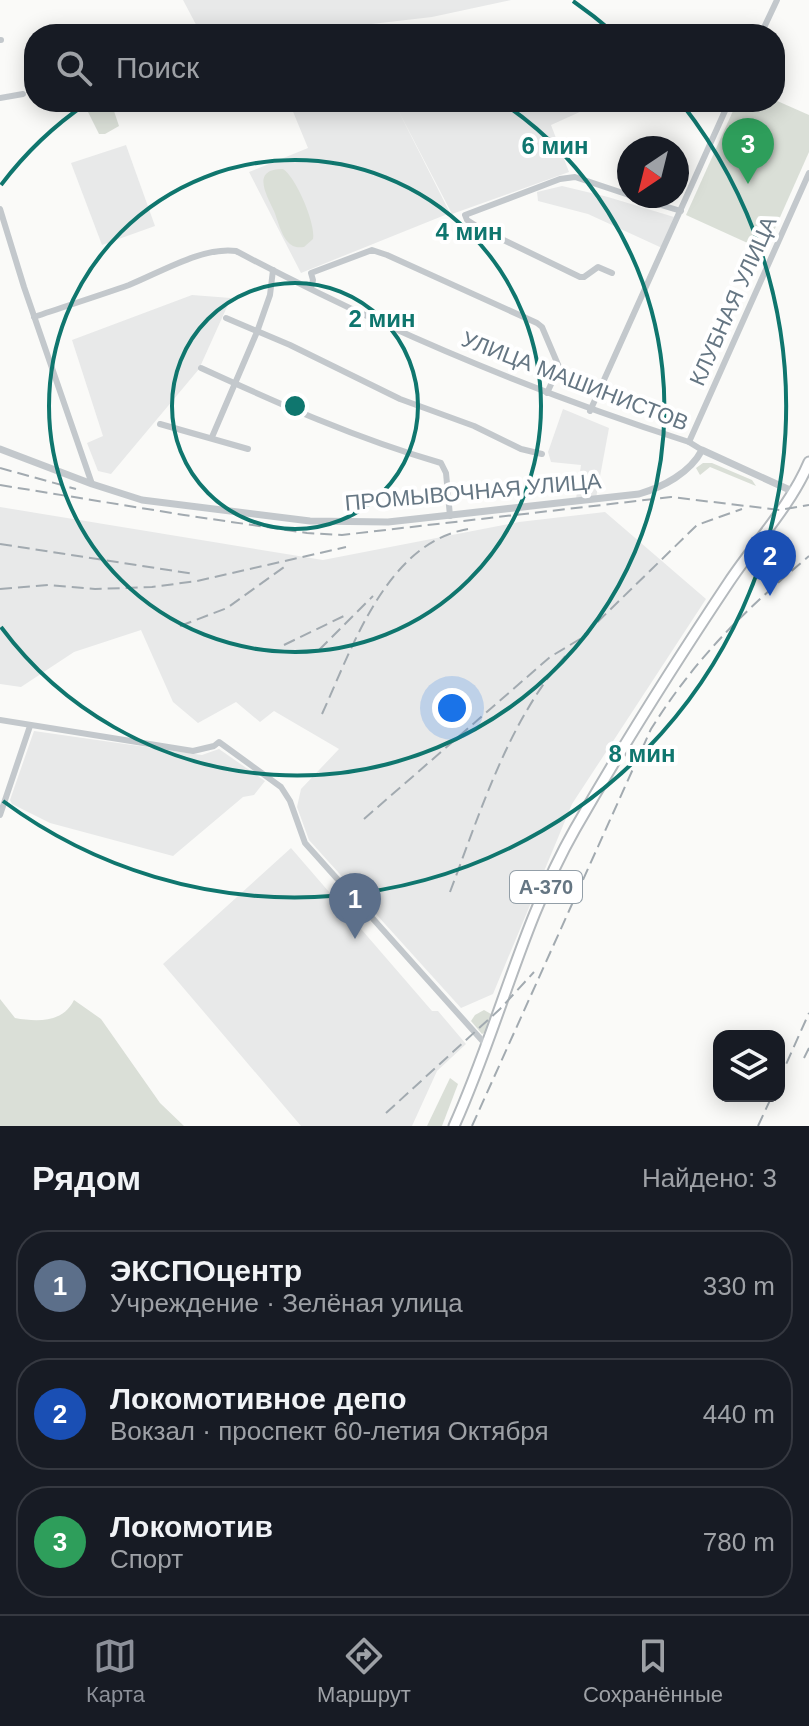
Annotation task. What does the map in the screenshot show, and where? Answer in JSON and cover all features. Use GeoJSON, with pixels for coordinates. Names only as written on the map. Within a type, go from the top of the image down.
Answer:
{"type":"FeatureCollection","features":[{"type":"Feature","properties":{"kind":"highway","name":"А-370"},"geometry":{"type":"LineString","coordinates":[[454,1126],[542,895],[573,833],[686,648],[809,462]]}},
{"type":"Feature","properties":{"kind":"street"},"geometry":{"type":"LineString","coordinates":[[766,24],[777,0]]}},
{"type":"Feature","properties":{"kind":"street"},"geometry":{"type":"LineString","coordinates":[[0,98],[23,94]]}},
{"type":"Feature","properties":{"kind":"street"},"geometry":{"type":"LineString","coordinates":[[590,411],[725,112]]}},
{"type":"Feature","properties":{"kind":"street","name":"КЛУБНАЯ УЛИЦА"},"geometry":{"type":"LineString","coordinates":[[689,442],[806,186],[809,173]]}},
{"type":"Feature","properties":{"kind":"street"},"geometry":{"type":"LineString","coordinates":[[612,273],[598,267],[580,277],[481,229],[467,220],[467,212],[560,179],[575,177],[617,192]]}},
{"type":"Feature","properties":{"kind":"street"},"geometry":{"type":"LineString","coordinates":[[671,208],[681,211]]}},
{"type":"Feature","properties":{"kind":"street"},"geometry":{"type":"LineString","coordinates":[[0,209],[92,484]]}},
{"type":"Feature","properties":{"kind":"street"},"geometry":{"type":"LineString","coordinates":[[311,288],[311,273],[372,250],[387,255],[542,327],[559,367],[547,393]]}},
{"type":"Feature","properties":{"kind":"street","name":"УЛИЦА МАШИНИСТОВ"},"geometry":{"type":"LineString","coordinates":[[34,317],[132,284],[168,267],[215,253],[236,251],[425,342],[590,411],[689,442],[792,491]]}},
{"type":"Feature","properties":{"kind":"street"},"geometry":{"type":"LineString","coordinates":[[212,437],[257,332],[270,295],[273,270]]}},
{"type":"Feature","properties":{"kind":"street"},"geometry":{"type":"LineString","coordinates":[[226,318],[290,345],[400,399],[474,426],[521,449],[542,454]]}},
{"type":"Feature","properties":{"kind":"street"},"geometry":{"type":"LineString","coordinates":[[201,368],[337,429],[398,452],[441,463],[446,473],[450,516]]}},
{"type":"Feature","properties":{"kind":"street"},"geometry":{"type":"LineString","coordinates":[[160,424],[248,449]]}},
{"type":"Feature","properties":{"kind":"street","name":"ПРОМЫВОЧНАЯ УЛИЦА"},"geometry":{"type":"LineString","coordinates":[[0,449],[142,500],[310,521],[388,522],[639,494],[684,473],[702,450]]}},
{"type":"Feature","properties":{"kind":"street"},"geometry":{"type":"LineString","coordinates":[[0,720],[193,751],[219,742],[281,787],[290,801],[305,843],[487,1046]]}},
{"type":"Feature","properties":{"kind":"street"},"geometry":{"type":"LineString","coordinates":[[0,815],[30,726]]}},
{"type":"Feature","properties":{"kind":"shaded area"},"geometry":{"type":"Polygon","coordinates":[[[183,0],[511,0],[432,17],[372,24],[196,24],[183,0]]]}},
{"type":"Feature","properties":{"kind":"shaded area"},"geometry":{"type":"Polygon","coordinates":[[[785,104],[809,115],[809,152],[765,251],[686,215],[732,112],[785,112],[785,104]]]}},
{"type":"Feature","properties":{"kind":"shaded area"},"geometry":{"type":"Polygon","coordinates":[[[88,112],[114,112],[119,126],[99,134],[88,112]]]}},
{"type":"Feature","properties":{"kind":"shaded area"},"geometry":{"type":"Polygon","coordinates":[[[293,112],[399,112],[450,213],[301,273],[249,172],[308,148],[293,112]]]}},
{"type":"Feature","properties":{"kind":"shaded area"},"geometry":{"type":"Polygon","coordinates":[[[399,112],[580,112],[551,125],[569,172],[452,214],[399,112]]]}},
{"type":"Feature","properties":{"kind":"shaded area"},"geometry":{"type":"Polygon","coordinates":[[[126,145],[155,226],[102,245],[71,163],[126,145]]]}},
{"type":"Feature","properties":{"kind":"shaded area"},"geometry":{"type":"Polygon","coordinates":[[[283,169],[299,191],[311,223],[313,239],[304,247],[293,246],[285,238],[265,190],[267,173],[283,169]]]}},
{"type":"Feature","properties":{"kind":"shaded area"},"geometry":{"type":"Polygon","coordinates":[[[562,186],[617,200],[617,208],[644,208],[674,217],[662,248],[588,214],[538,201],[537,192],[562,186]]]}},
{"type":"Feature","properties":{"kind":"shaded area"},"geometry":{"type":"Polygon","coordinates":[[[192,295],[231,298],[199,369],[111,474],[98,471],[87,443],[103,436],[72,340],[192,295]]]}},
{"type":"Feature","properties":{"kind":"shaded area"},"geometry":{"type":"Polygon","coordinates":[[[563,409],[609,428],[596,498],[576,499],[581,465],[551,462],[548,452],[563,409]]]}},
{"type":"Feature","properties":{"kind":"shaded area"},"geometry":{"type":"Polygon","coordinates":[[[703,463],[712,463],[752,480],[756,486],[710,467],[700,475],[696,468],[703,463]]]}},
{"type":"Feature","properties":{"kind":"shaded area"},"geometry":{"type":"Polygon","coordinates":[[[0,507],[323,560],[519,522],[605,512],[706,599],[572,804],[493,994],[461,1008],[309,840],[297,807],[301,789],[339,749],[274,711],[260,722],[236,702],[198,723],[173,702],[141,630],[74,652],[21,687],[0,684],[0,507]]]}},
{"type":"Feature","properties":{"kind":"shaded area"},"geometry":{"type":"Polygon","coordinates":[[[34,731],[202,755],[219,749],[265,781],[254,795],[243,797],[173,856],[50,823],[12,804],[10,800],[34,731]]]}},
{"type":"Feature","properties":{"kind":"shaded area"},"geometry":{"type":"Polygon","coordinates":[[[291,848],[432,1011],[438,1011],[466,1044],[437,1071],[412,1126],[301,1126],[163,964],[291,848]]]}},
{"type":"Feature","properties":{"kind":"shaded area"},"geometry":{"type":"Polygon","coordinates":[[[0,999],[15,1018],[32,1020],[56,1017],[74,1000],[101,1019],[160,1103],[184,1126],[0,1126],[0,999]]]}},
{"type":"Feature","properties":{"kind":"shaded area"},"geometry":{"type":"Polygon","coordinates":[[[484,1010],[491,1014],[486,1032],[482,1034],[471,1021],[484,1010]]]}},
{"type":"Feature","properties":{"kind":"shaded area"},"geometry":{"type":"Polygon","coordinates":[[[450,1078],[458,1084],[442,1126],[427,1126],[450,1078]]]}},
{"type":"Feature","properties":{"kind":"railway"},"geometry":{"type":"LineString","coordinates":[[0,468],[76,489]]}},
{"type":"Feature","properties":{"kind":"railway"},"geometry":{"type":"LineString","coordinates":[[0,485],[307,533],[342,535],[671,497],[780,510],[809,505]]}},
{"type":"Feature","properties":{"kind":"railway"},"geometry":{"type":"LineString","coordinates":[[364,819],[550,657],[580,639],[697,525],[742,509]]}},
{"type":"Feature","properties":{"kind":"railway"},"geometry":{"type":"LineString","coordinates":[[322,714],[360,631],[394,577],[415,555],[439,538],[468,529]]}},
{"type":"Feature","properties":{"kind":"railway"},"geometry":{"type":"LineString","coordinates":[[0,544],[194,574]]}},
{"type":"Feature","properties":{"kind":"railway"},"geometry":{"type":"LineString","coordinates":[[0,589],[48,585],[95,589],[152,587],[197,581],[346,547]]}},
{"type":"Feature","properties":{"kind":"railway"},"geometry":{"type":"LineString","coordinates":[[472,1126],[651,729],[686,679],[723,636],[809,556]]}},
{"type":"Feature","properties":{"kind":"railway"},"geometry":{"type":"LineString","coordinates":[[180,626],[227,608],[287,565]]}},
{"type":"Feature","properties":{"kind":"railway"},"geometry":{"type":"LineString","coordinates":[[319,650],[373,596]]}},
{"type":"Feature","properties":{"kind":"railway"},"geometry":{"type":"LineString","coordinates":[[284,645],[348,614]]}},
{"type":"Feature","properties":{"kind":"railway"},"geometry":{"type":"LineString","coordinates":[[450,892],[498,766],[529,707],[568,653]]}},
{"type":"Feature","properties":{"kind":"railway"},"geometry":{"type":"LineString","coordinates":[[386,1113],[500,1009],[534,972]]}},
{"type":"Feature","properties":{"kind":"railway"},"geometry":{"type":"LineString","coordinates":[[785,1067],[809,1013]]}},
{"type":"Feature","properties":{"kind":"railway"},"geometry":{"type":"LineString","coordinates":[[804,1058],[809,1048]]}},
{"type":"Feature","properties":{"kind":"railway"},"geometry":{"type":"LineString","coordinates":[[758,1126],[769,1102]]}},
{"type":"Feature","properties":{"kind":"place","name":"Локомотив"},"geometry":{"type":"Point","coordinates":[748,184]}},
{"type":"Feature","properties":{"kind":"place","name":"Локомотивное депо"},"geometry":{"type":"Point","coordinates":[770,596]}},
{"type":"Feature","properties":{"kind":"place","name":"ЭКСПОцентр"},"geometry":{"type":"Point","coordinates":[355,939]}}]}
